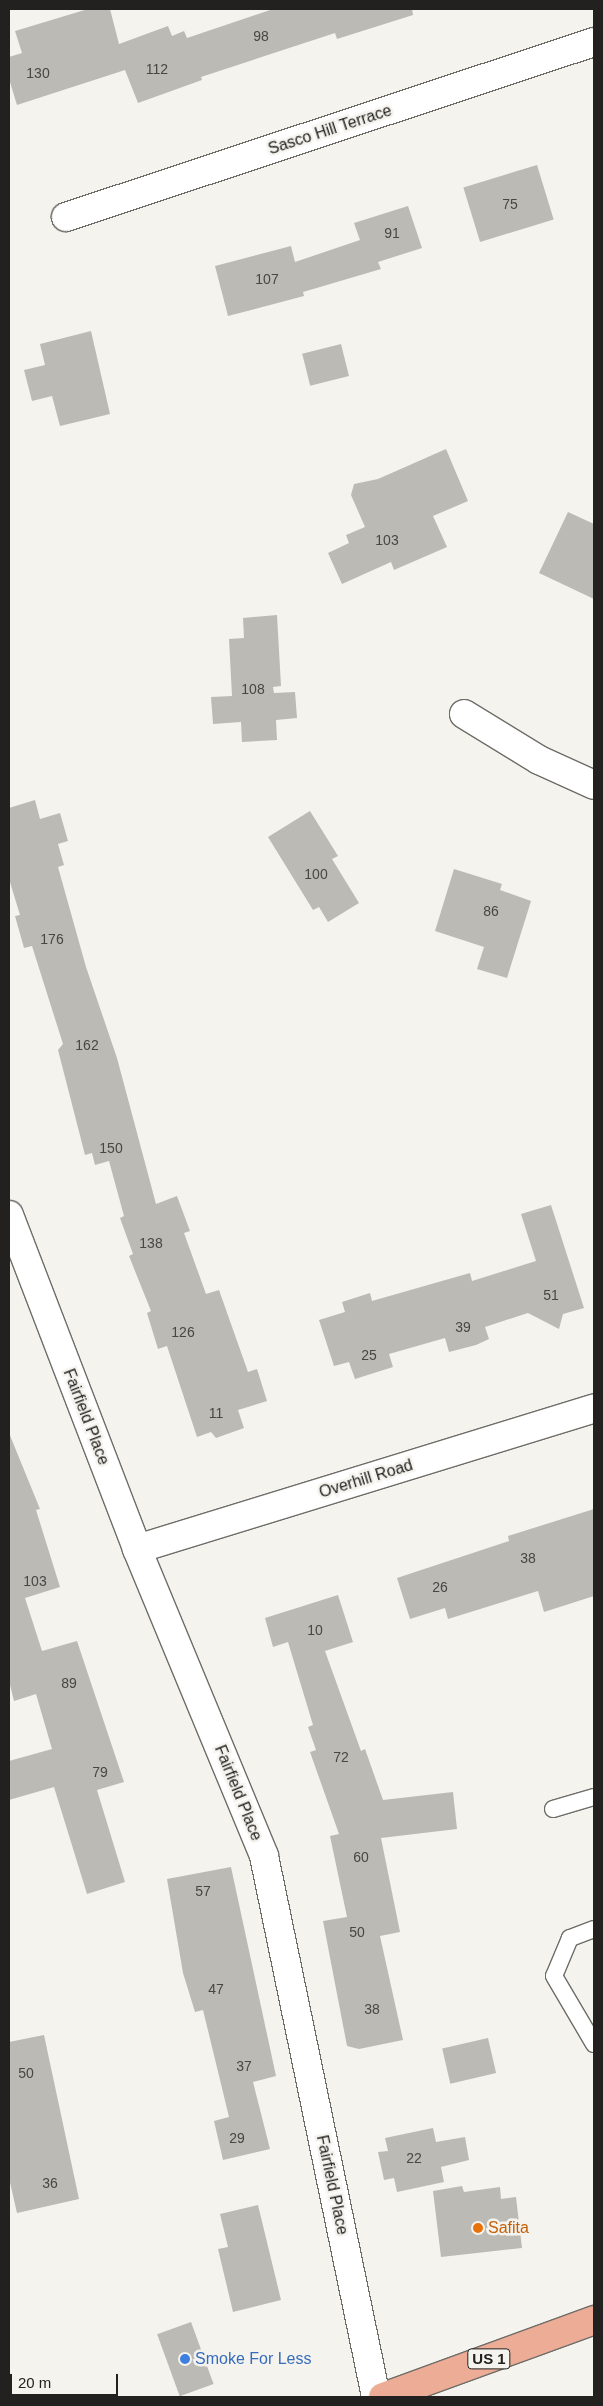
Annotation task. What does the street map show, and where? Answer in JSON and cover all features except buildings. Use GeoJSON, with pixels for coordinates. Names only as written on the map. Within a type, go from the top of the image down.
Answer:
{"type":"FeatureCollection","features":[{"type":"Feature","properties":{"kind":"main road","name":"US 1"},"geometry":{"type":"LineString","coordinates":[[383,2397],[594,2320]]}},
{"type":"Feature","properties":{"kind":"street","name":"Sasco Hill Terrace"},"geometry":{"type":"LineString","coordinates":[[66,217],[594,42]]}},
{"type":"Feature","properties":{"kind":"street"},"geometry":{"type":"LineString","coordinates":[[464,714],[539,760],[594,785]]}},
{"type":"Feature","properties":{"kind":"street","name":"Fairfield Place"},"geometry":{"type":"LineString","coordinates":[[9,1215],[137,1549],[264,1856],[376,2397]]}},
{"type":"Feature","properties":{"kind":"street","name":"Overhill Road"},"geometry":{"type":"LineString","coordinates":[[137,1549],[594,1408]]}},
{"type":"Feature","properties":{"kind":"lane"},"geometry":{"type":"LineString","coordinates":[[553,1809],[594,1797]]}},
{"type":"Feature","properties":{"kind":"lane"},"geometry":{"type":"LineString","coordinates":[[594,1929],[570,1938],[554,1976],[594,2044]]}},
{"type":"Feature","properties":{"kind":"place","name":"Safita"},"geometry":{"type":"Point","coordinates":[478,2228]}},
{"type":"Feature","properties":{"kind":"place","name":"Smoke For Less"},"geometry":{"type":"Point","coordinates":[185,2359]}}]}
